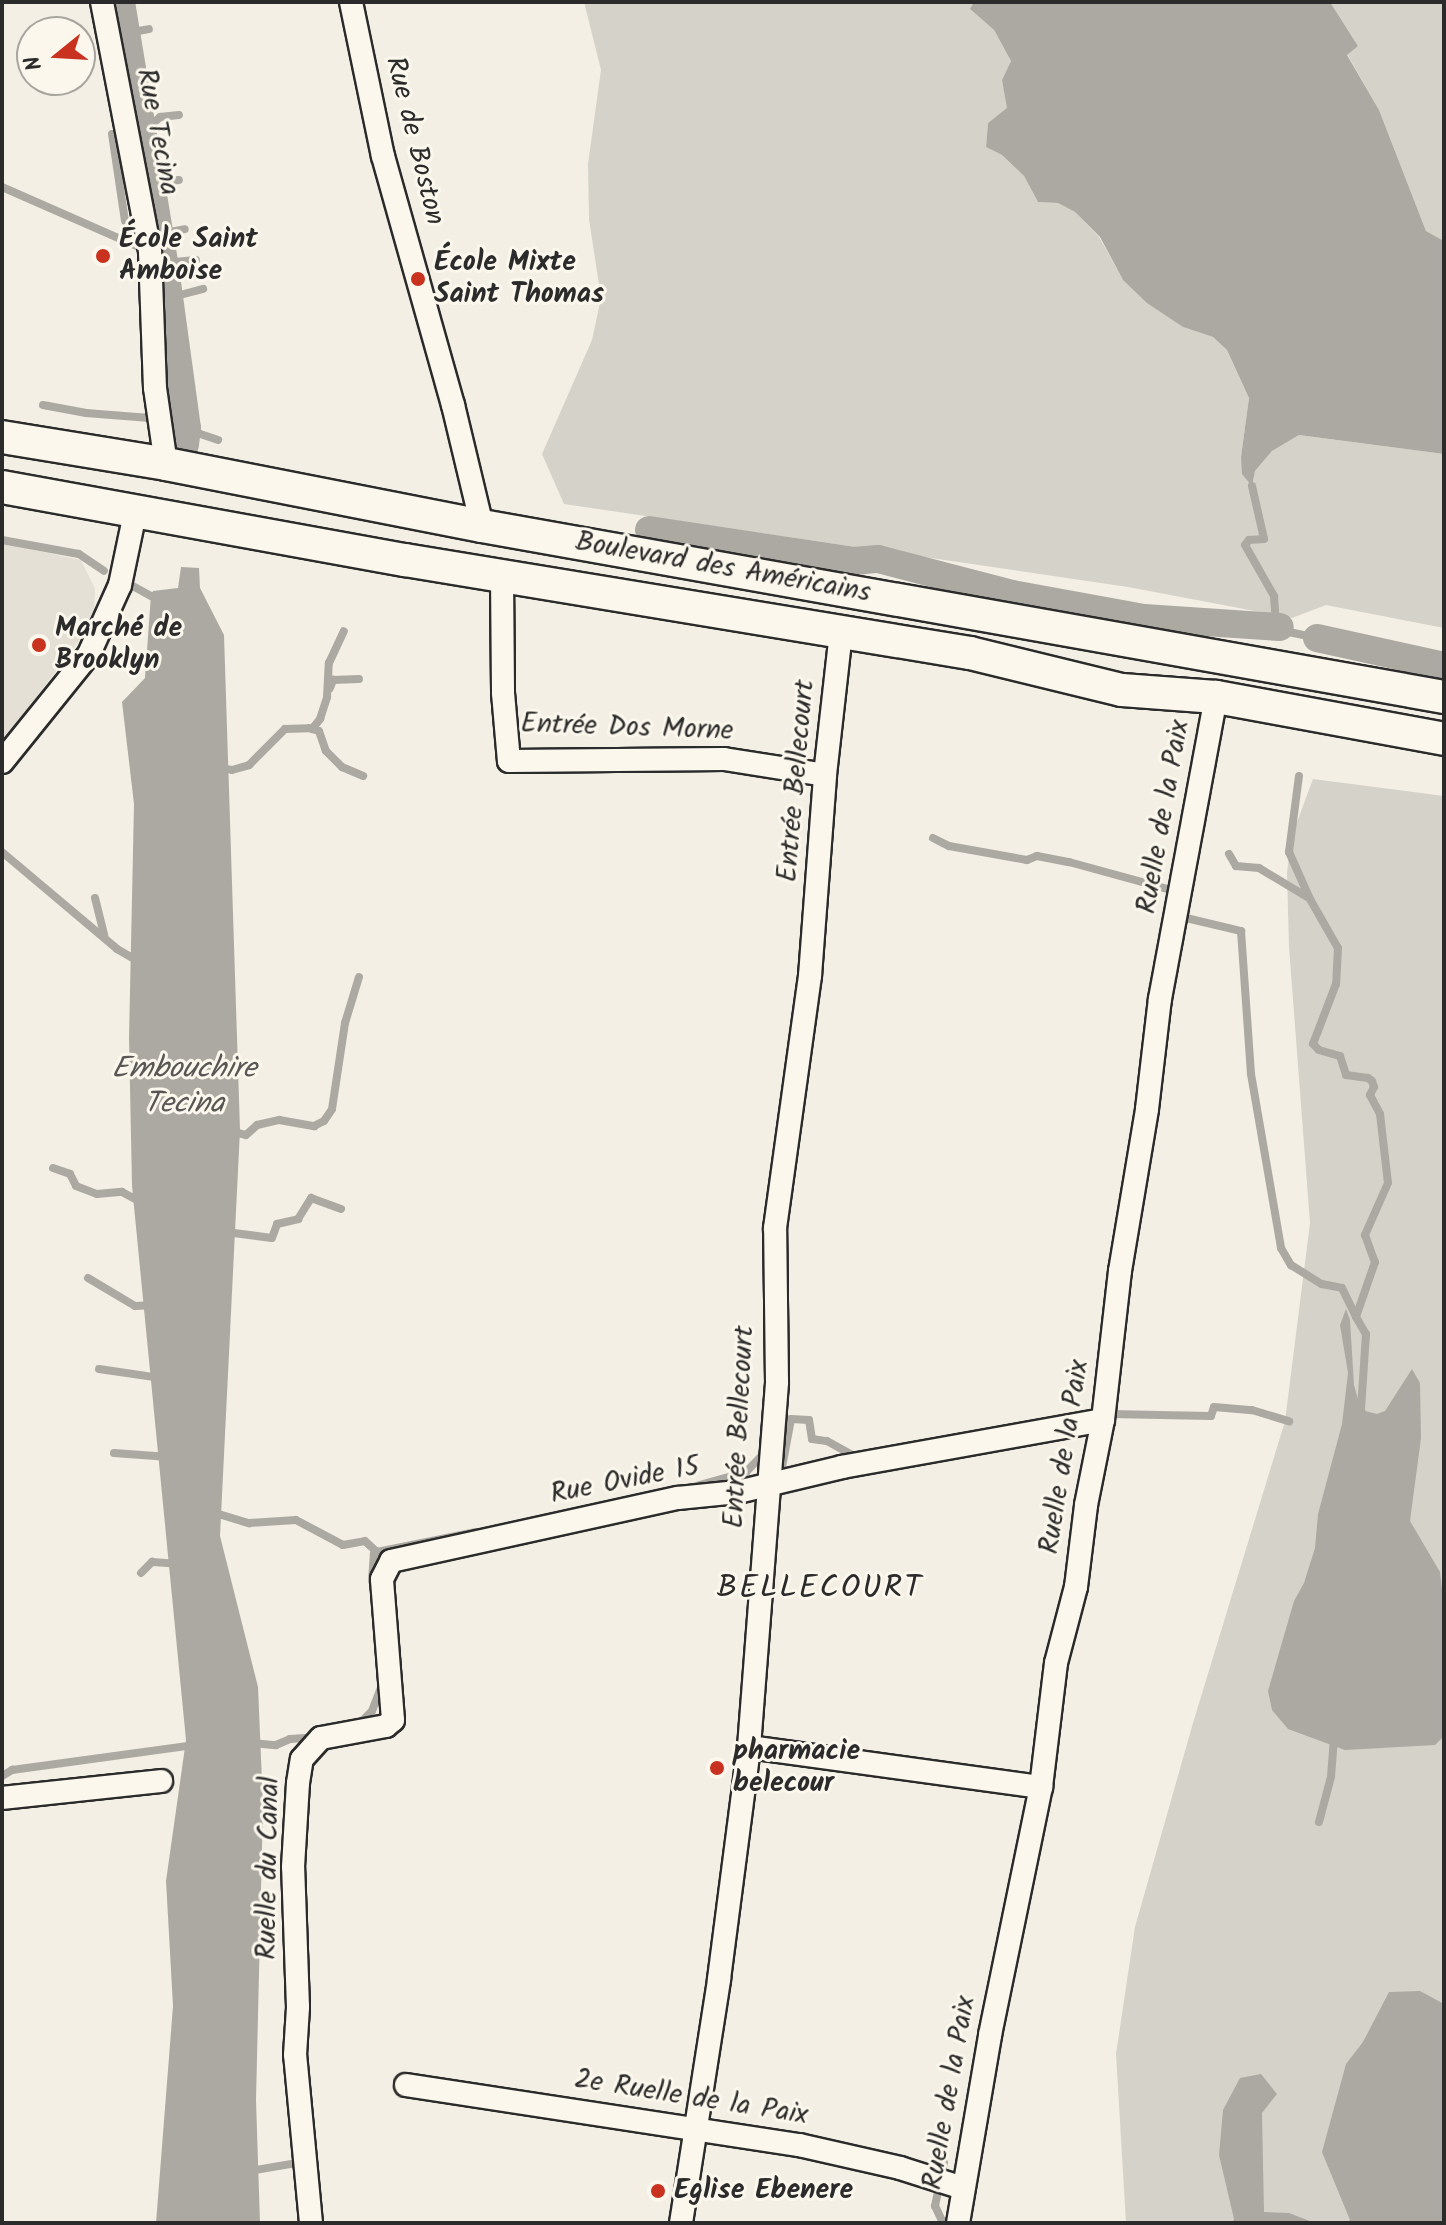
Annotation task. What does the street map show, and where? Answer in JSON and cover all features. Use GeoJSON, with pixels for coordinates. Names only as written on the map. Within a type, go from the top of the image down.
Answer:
{"type":"FeatureCollection","features":[{"type":"Feature","properties":{"kind":"main road","name":"Boulevard des Américains"},"geometry":{"type":"LineString","coordinates":[[2,437],[166,464],[482,526],[1444,697]]}},
{"type":"Feature","properties":{"kind":"main road","name":"Boulevard des Américains"},"geometry":{"type":"LineString","coordinates":[[2,487],[502,576],[970,653],[1122,690],[1216,697],[1444,739]]}},
{"type":"Feature","properties":{"kind":"street","name":"Rue Tecina"},"geometry":{"type":"LineString","coordinates":[[102,2],[150,252],[155,388],[166,464]]}},
{"type":"Feature","properties":{"kind":"street","name":"Rue de Boston"},"geometry":{"type":"LineString","coordinates":[[351,2],[383,156],[453,405],[482,526]]}},
{"type":"Feature","properties":{"kind":"street"},"geometry":{"type":"LineString","coordinates":[[2,762],[89,654],[120,585],[135,513]]}},
{"type":"Feature","properties":{"kind":"street","name":"Entrée Dos Morne"},"geometry":{"type":"LineString","coordinates":[[502,576],[503,693],[509,761],[724,759],[825,775]]}},
{"type":"Feature","properties":{"kind":"street","name":"Entrée Bellecourt"},"geometry":{"type":"LineString","coordinates":[[681,2223],[719,1979],[749,1747],[777,1382],[775,1228],[810,976],[825,775],[841,632]]}},
{"type":"Feature","properties":{"kind":"street","name":"Ruelle de la Paix"},"geometry":{"type":"LineString","coordinates":[[958,2223],[990,2035],[1041,1787],[1056,1663],[1072,1608],[1086,1505],[1103,1420],[1120,1271],[1147,1109],[1160,999],[1216,697]]}},
{"type":"Feature","properties":{"kind":"street","name":"Rue Ovide 15"},"geometry":{"type":"LineString","coordinates":[[321,1738],[386,1726],[393,1720],[382,1579],[391,1561],[678,1498],[738,1492],[1103,1420]]}},
{"type":"Feature","properties":{"kind":"street","name":"Ruelle du Canal"},"geometry":{"type":"LineString","coordinates":[[311,2223],[295,2055],[298,2007],[293,1867],[302,1759],[321,1738]]}},
{"type":"Feature","properties":{"kind":"street"},"geometry":{"type":"LineString","coordinates":[[749,1747],[1041,1787]]}},
{"type":"Feature","properties":{"kind":"street"},"geometry":{"type":"LineString","coordinates":[[2,1798],[161,1781]]}},
{"type":"Feature","properties":{"kind":"street","name":"2e Ruelle de la Paix"},"geometry":{"type":"LineString","coordinates":[[406,2085],[799,2145],[900,2168],[963,2188]]}},
{"type":"Feature","properties":{"kind":"shaded area"},"geometry":{"type":"Polygon","coordinates":[[[584,2],[974,2],[971,10],[994,30],[1011,61],[1002,80],[1008,108],[988,123],[986,147],[1002,155],[1024,176],[1038,202],[1058,203],[1075,212],[1099,237],[1123,280],[1183,327],[1213,337],[1227,350],[1249,398],[1241,457],[1252,485],[1255,471],[1272,451],[1299,435],[1444,454],[1444,628],[1326,605],[1292,618],[1128,587],[564,504],[542,454],[592,340],[601,298],[589,219],[588,164],[601,70],[584,2]]]}},
{"type":"Feature","properties":{"kind":"shaded area"},"geometry":{"type":"Polygon","coordinates":[[[1330,2],[1444,2],[1444,241],[1426,231],[1379,110],[1347,54],[1358,46],[1330,2]]]}},
{"type":"Feature","properties":{"kind":"shaded area","name":"Marché de Brooklyn"},"geometry":{"type":"Polygon","coordinates":[[[2,543],[81,560],[95,589],[94,609],[82,637],[2,742],[2,543]]]}},
{"type":"Feature","properties":{"kind":"shaded area"},"geometry":{"type":"Polygon","coordinates":[[[1313,779],[1444,796],[1444,2223],[1126,2223],[1116,2054],[1135,1927],[1285,1421],[1310,1223],[1289,947],[1287,873],[1291,838],[1313,779]]]}},
{"type":"Feature","properties":{"kind":"water"},"geometry":{"type":"Polygon","coordinates":[[[974,2],[1330,2],[1358,46],[1347,55],[1379,110],[1426,231],[1444,241],[1444,454],[1299,435],[1272,451],[1255,471],[1252,486],[1242,474],[1241,457],[1249,398],[1227,350],[1213,337],[1183,327],[1147,303],[1123,280],[1100,237],[1075,212],[1058,203],[1038,202],[1024,176],[1002,155],[986,147],[988,123],[1007,108],[1002,80],[1011,61],[994,30],[970,9],[974,2]]]}},
{"type":"Feature","properties":{"kind":"water","name":"Embouchire Tecina"},"geometry":{"type":"Polygon","coordinates":[[[181,567],[199,568],[200,588],[224,635],[240,1130],[220,1536],[258,1687],[263,1805],[256,2100],[260,2223],[156,2223],[173,2006],[166,1881],[186,1740],[132,1186],[129,1038],[134,804],[122,702],[145,678],[151,595],[153,591],[178,588],[181,567]]]}},
{"type":"Feature","properties":{"kind":"water"},"geometry":{"type":"Polygon","coordinates":[[[1346,1309],[1350,1320],[1354,1385],[1361,1410],[1377,1414],[1385,1411],[1412,1369],[1420,1383],[1421,1438],[1410,1521],[1440,1572],[1444,1606],[1444,1736],[1435,1745],[1345,1750],[1288,1729],[1272,1710],[1268,1691],[1294,1601],[1304,1583],[1315,1548],[1318,1514],[1342,1424],[1348,1373],[1340,1325],[1346,1309]]]}},
{"type":"Feature","properties":{"kind":"water"},"geometry":{"type":"Polygon","coordinates":[[[1420,1991],[1444,2004],[1444,2223],[1346,2223],[1350,2220],[1322,2152],[1346,2064],[1363,2042],[1389,1992],[1420,1991]]]}},
{"type":"Feature","properties":{"kind":"water"},"geometry":{"type":"Polygon","coordinates":[[[1261,2074],[1277,2094],[1262,2113],[1264,2212],[1289,2213],[1315,2223],[1232,2223],[1234,2219],[1219,2155],[1223,2110],[1240,2078],[1261,2074]]]}},
{"type":"Feature","properties":{"kind":"waterway"},"geometry":{"type":"LineString","coordinates":[[121,2],[165,268],[187,428],[185,445]]}},
{"type":"Feature","properties":{"kind":"waterway"},"geometry":{"type":"LineString","coordinates":[[128,43],[138,31],[149,29]]}},
{"type":"Feature","properties":{"kind":"waterway"},"geometry":{"type":"LineString","coordinates":[[143,132],[160,117],[179,115]]}},
{"type":"Feature","properties":{"kind":"waterway"},"geometry":{"type":"LineString","coordinates":[[112,134],[125,221]]}},
{"type":"Feature","properties":{"kind":"waterway"},"geometry":{"type":"LineString","coordinates":[[135,173],[150,172]]}},
{"type":"Feature","properties":{"kind":"waterway"},"geometry":{"type":"LineString","coordinates":[[154,202],[162,182],[179,180]]}},
{"type":"Feature","properties":{"kind":"waterway"},"geometry":{"type":"LineString","coordinates":[[2,187],[148,251]]}},
{"type":"Feature","properties":{"kind":"waterway"},"geometry":{"type":"LineString","coordinates":[[161,240],[165,233],[185,229]]}},
{"type":"Feature","properties":{"kind":"waterway"},"geometry":{"type":"LineString","coordinates":[[165,268],[174,262],[196,260]]}},
{"type":"Feature","properties":{"kind":"waterway"},"geometry":{"type":"LineString","coordinates":[[157,268],[167,281]]}},
{"type":"Feature","properties":{"kind":"waterway"},"geometry":{"type":"LineString","coordinates":[[170,303],[180,295],[203,289]]}},
{"type":"Feature","properties":{"kind":"waterway"},"geometry":{"type":"LineString","coordinates":[[43,405],[86,413],[150,418]]}},
{"type":"Feature","properties":{"kind":"waterway"},"geometry":{"type":"LineString","coordinates":[[168,423],[218,440]]}},
{"type":"Feature","properties":{"kind":"waterway"},"geometry":{"type":"LineString","coordinates":[[1252,486],[1264,539],[1249,540],[1245,545],[1274,596],[1276,623],[1289,632],[1317,638],[1319,646]]}},
{"type":"Feature","properties":{"kind":"waterway"},"geometry":{"type":"LineString","coordinates":[[649,530],[854,561],[878,559],[1012,594],[1144,618],[1280,627]]}},
{"type":"Feature","properties":{"kind":"waterway"},"geometry":{"type":"LineString","coordinates":[[2,540],[79,554],[104,571]]}},
{"type":"Feature","properties":{"kind":"waterway"},"geometry":{"type":"LineString","coordinates":[[131,585],[158,600]]}},
{"type":"Feature","properties":{"kind":"waterway"},"geometry":{"type":"LineString","coordinates":[[312,729],[320,719],[327,697],[329,663],[344,631]]}},
{"type":"Feature","properties":{"kind":"waterway"},"geometry":{"type":"LineString","coordinates":[[1317,638],[1444,666]]}},
{"type":"Feature","properties":{"kind":"waterway"},"geometry":{"type":"LineString","coordinates":[[330,688],[333,680],[359,679]]}},
{"type":"Feature","properties":{"kind":"waterway"},"geometry":{"type":"LineString","coordinates":[[220,768],[232,770],[249,765],[285,729],[309,728],[319,731],[326,751],[342,767],[363,776]]}},
{"type":"Feature","properties":{"kind":"waterway"},"geometry":{"type":"LineString","coordinates":[[1299,776],[1289,852],[1310,899],[1338,948],[1336,984],[1313,1044],[1319,1050],[1340,1056],[1346,1075],[1372,1081],[1374,1087],[1370,1095],[1380,1114],[1388,1183],[1365,1235],[1375,1262],[1356,1317],[1366,1334],[1361,1410],[1364,1419]]}},
{"type":"Feature","properties":{"kind":"waterway"},"geometry":{"type":"LineString","coordinates":[[933,838],[949,846],[1027,860],[1037,856],[1069,862],[1179,892]]}},
{"type":"Feature","properties":{"kind":"waterway"},"geometry":{"type":"LineString","coordinates":[[2,852],[117,949],[138,961]]}},
{"type":"Feature","properties":{"kind":"waterway"},"geometry":{"type":"LineString","coordinates":[[1229,854],[1236,866],[1259,868],[1309,898]]}},
{"type":"Feature","properties":{"kind":"waterway"},"geometry":{"type":"LineString","coordinates":[[95,898],[104,935]]}},
{"type":"Feature","properties":{"kind":"waterway"},"geometry":{"type":"LineString","coordinates":[[1181,922],[1182,917],[1241,931],[1251,1074],[1281,1248],[1291,1265],[1322,1284],[1342,1288],[1356,1317]]}},
{"type":"Feature","properties":{"kind":"waterway"},"geometry":{"type":"LineString","coordinates":[[230,1131],[246,1135],[257,1125],[279,1120],[314,1126],[324,1121],[332,1109],[345,1023],[359,977]]}},
{"type":"Feature","properties":{"kind":"waterway"},"geometry":{"type":"LineString","coordinates":[[53,1168],[70,1174],[76,1186],[97,1194],[122,1192],[139,1201]]}},
{"type":"Feature","properties":{"kind":"waterway"},"geometry":{"type":"LineString","coordinates":[[226,1232],[272,1238],[277,1224],[298,1219],[311,1198],[341,1209]]}},
{"type":"Feature","properties":{"kind":"waterway"},"geometry":{"type":"LineString","coordinates":[[88,1278],[135,1306],[155,1305]]}},
{"type":"Feature","properties":{"kind":"waterway"},"geometry":{"type":"LineString","coordinates":[[99,1369],[161,1378]]}},
{"type":"Feature","properties":{"kind":"waterway"},"geometry":{"type":"LineString","coordinates":[[1108,1414],[1211,1416],[1214,1407],[1252,1410],[1289,1421]]}},
{"type":"Feature","properties":{"kind":"waterway"},"geometry":{"type":"LineString","coordinates":[[780,1478],[791,1419],[809,1420],[812,1439],[827,1441],[858,1458]]}},
{"type":"Feature","properties":{"kind":"waterway"},"geometry":{"type":"LineString","coordinates":[[696,1486],[746,1472],[767,1450]]}},
{"type":"Feature","properties":{"kind":"waterway"},"geometry":{"type":"LineString","coordinates":[[114,1453],[169,1457]]}},
{"type":"Feature","properties":{"kind":"waterway"},"geometry":{"type":"LineString","coordinates":[[212,1512],[249,1523],[296,1520],[343,1545],[365,1541],[377,1552]]}},
{"type":"Feature","properties":{"kind":"waterway"},"geometry":{"type":"LineString","coordinates":[[372,1581],[374,1554],[377,1552],[475,1532]]}},
{"type":"Feature","properties":{"kind":"waterway"},"geometry":{"type":"LineString","coordinates":[[141,1573],[152,1562],[179,1564]]}},
{"type":"Feature","properties":{"kind":"waterway"},"geometry":{"type":"LineString","coordinates":[[359,1724],[372,1711],[382,1685]]}},
{"type":"Feature","properties":{"kind":"waterway"},"geometry":{"type":"LineString","coordinates":[[251,1743],[276,1745],[290,1739],[316,1737]]}},
{"type":"Feature","properties":{"kind":"waterway"},"geometry":{"type":"LineString","coordinates":[[1319,1822],[1331,1777],[1334,1737]]}},
{"type":"Feature","properties":{"kind":"waterway"},"geometry":{"type":"LineString","coordinates":[[2,1776],[12,1770],[195,1745]]}},
{"type":"Feature","properties":{"kind":"waterway"},"geometry":{"type":"LineString","coordinates":[[250,2171],[297,2163]]}},
{"type":"Feature","properties":{"kind":"waterway"},"geometry":{"type":"LineString","coordinates":[[943,2223],[935,2206],[944,2163]]}},
{"type":"Feature","properties":{"kind":"place","name":"École Saint Amboise"},"geometry":{"type":"Point","coordinates":[103,256]}},
{"type":"Feature","properties":{"kind":"place","name":"École Mixte Saint Thomas"},"geometry":{"type":"Point","coordinates":[418,279]}},
{"type":"Feature","properties":{"kind":"place","name":"Marché de Brooklyn"},"geometry":{"type":"Point","coordinates":[39,645]}},
{"type":"Feature","properties":{"kind":"place","name":"pharmacie belecour"},"geometry":{"type":"Point","coordinates":[717,1768]}},
{"type":"Feature","properties":{"kind":"place","name":"Eglise Ebenere"},"geometry":{"type":"Point","coordinates":[658,2191]}},
{"type":"Feature","properties":{"kind":"district","name":"BELLECOURT"},"geometry":{"type":"Point","coordinates":[820,1589]}}]}
